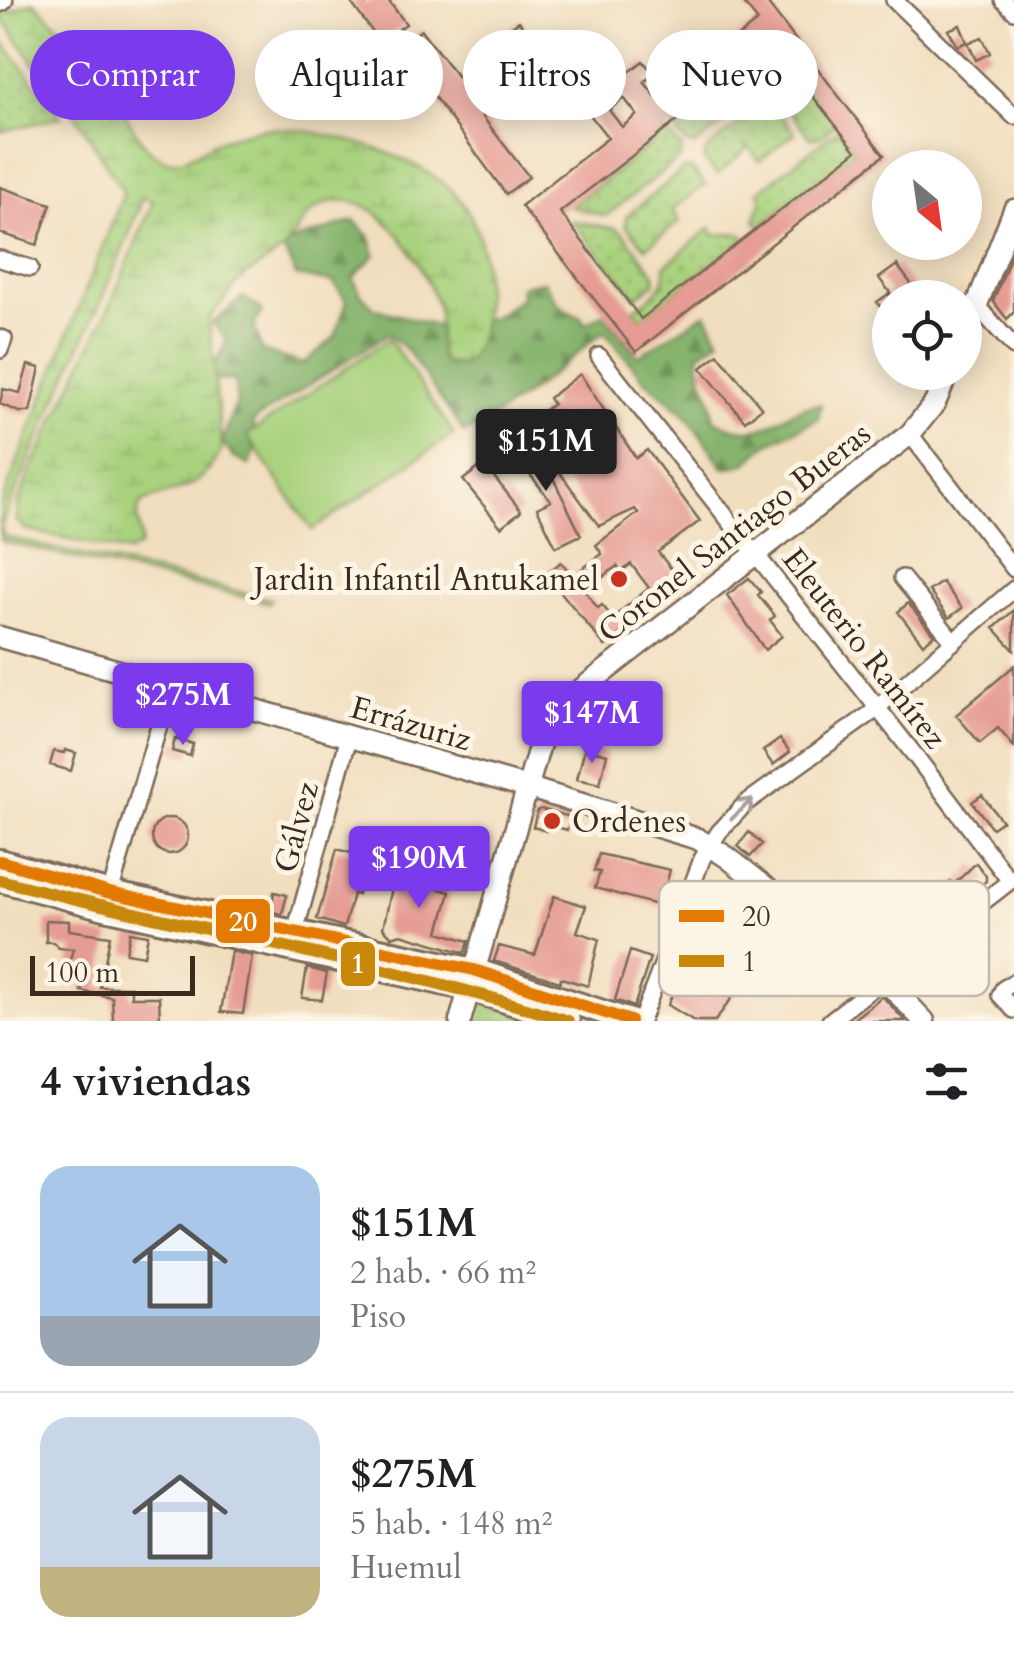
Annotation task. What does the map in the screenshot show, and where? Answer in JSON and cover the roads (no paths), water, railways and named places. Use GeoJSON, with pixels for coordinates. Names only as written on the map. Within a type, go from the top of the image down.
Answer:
{"type":"FeatureCollection","features":[{"type":"Feature","properties":{"kind":"highway"},"geometry":{"type":"LineString","coordinates":[[0,860],[110,892],[295,932],[630,1021]]}},
{"type":"Feature","properties":{"kind":"highway"},"geometry":{"type":"LineString","coordinates":[[0,880],[105,908],[472,980],[568,1021]]}},
{"type":"Feature","properties":{"kind":"main road"},"geometry":{"type":"LineString","coordinates":[[982,296],[1014,210]]}},
{"type":"Feature","properties":{"kind":"main road","name":"Coronel Santiago Bueras"},"geometry":{"type":"LineString","coordinates":[[460,1021],[542,737],[560,706],[910,434],[940,390]]}},
{"type":"Feature","properties":{"kind":"main road","name":"Errázuriz"},"geometry":{"type":"LineString","coordinates":[[0,637],[528,788],[710,845],[757,881]]}},
{"type":"Feature","properties":{"kind":"main road","name":"Errázuriz"},"geometry":{"type":"LineString","coordinates":[[900,996],[924,1021]]}},
{"type":"Feature","properties":{"kind":"street"},"geometry":{"type":"LineString","coordinates":[[894,0],[1014,116]]}},
{"type":"Feature","properties":{"kind":"street"},"geometry":{"type":"LineString","coordinates":[[1004,0],[1014,11]]}},
{"type":"Feature","properties":{"kind":"street"},"geometry":{"type":"LineString","coordinates":[[0,259],[30,268]]}},
{"type":"Feature","properties":{"kind":"street"},"geometry":{"type":"LineString","coordinates":[[982,312],[1014,348]]}},
{"type":"Feature","properties":{"kind":"street"},"geometry":{"type":"LineString","coordinates":[[0,338],[4,339],[0,350]]}},
{"type":"Feature","properties":{"kind":"street","name":"Eleuterio Ramírez"},"geometry":{"type":"LineString","coordinates":[[599,356],[1012,880]]}},
{"type":"Feature","properties":{"kind":"street"},"geometry":{"type":"LineString","coordinates":[[910,434],[1014,569]]}},
{"type":"Feature","properties":{"kind":"street"},"geometry":{"type":"LineString","coordinates":[[902,578],[954,642]]}},
{"type":"Feature","properties":{"kind":"street"},"geometry":{"type":"LineString","coordinates":[[696,881],[710,845],[746,803],[878,707],[1014,589]]}},
{"type":"Feature","properties":{"kind":"street"},"geometry":{"type":"LineString","coordinates":[[110,892],[170,688]]}},
{"type":"Feature","properties":{"kind":"street","name":"Gálvez"},"geometry":{"type":"LineString","coordinates":[[295,932],[350,737]]}},
{"type":"Feature","properties":{"kind":"street"},"geometry":{"type":"LineString","coordinates":[[989,898],[1012,880]]}},
{"type":"Feature","properties":{"kind":"street"},"geometry":{"type":"LineString","coordinates":[[641,1021],[659,975]]}},
{"type":"Feature","properties":{"kind":"street"},"geometry":{"type":"LineString","coordinates":[[1008,986],[1000,995],[1014,1010]]}},
{"type":"Feature","properties":{"kind":"street"},"geometry":{"type":"LineString","coordinates":[[830,1021],[862,996]]}},
{"type":"Feature","properties":{"kind":"place","name":"Jardin Infantil Antukamel"},"geometry":{"type":"Point","coordinates":[619,579]}},
{"type":"Feature","properties":{"kind":"place","name":"Ordenes"},"geometry":{"type":"Point","coordinates":[552,821]}}]}
